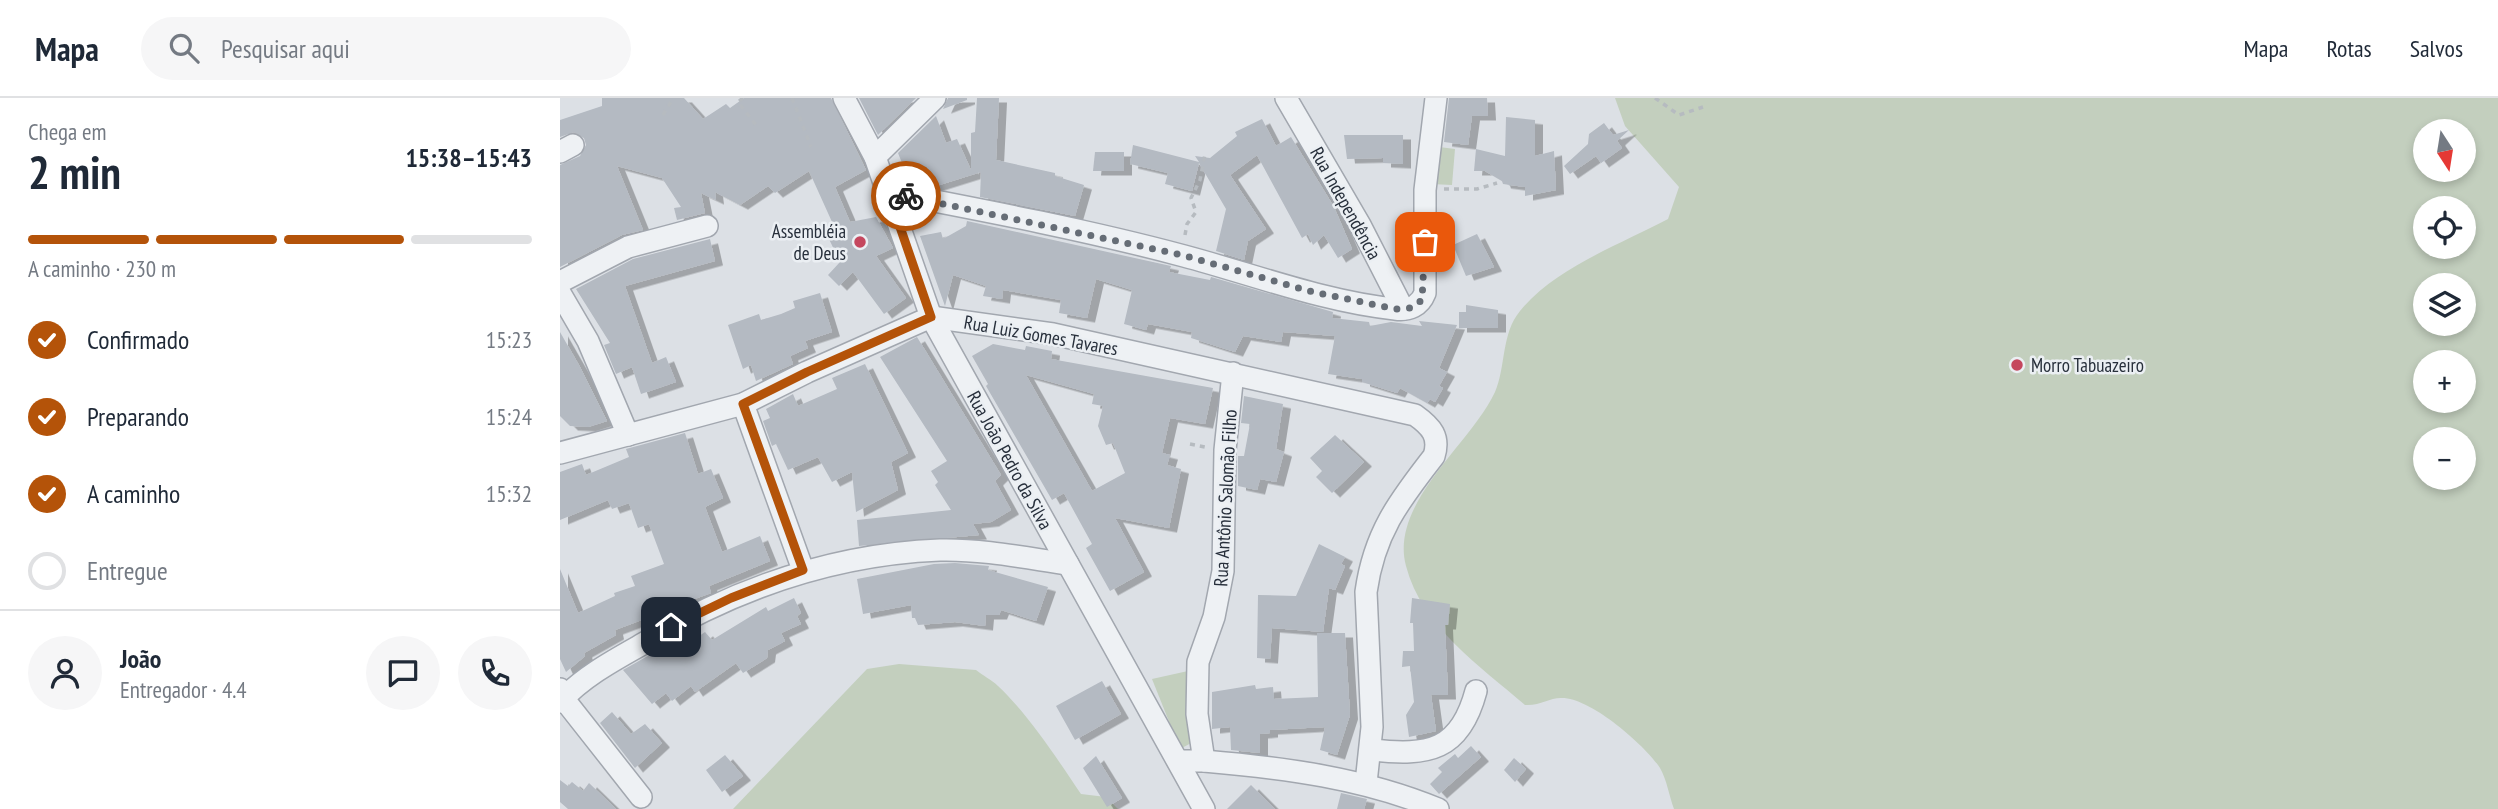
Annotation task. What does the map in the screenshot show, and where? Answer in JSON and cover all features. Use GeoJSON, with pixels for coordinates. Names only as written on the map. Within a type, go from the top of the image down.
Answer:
{"type":"FeatureCollection","features":[{"type":"Feature","properties":{"kind":"street","name":"Rua João Pedro da Silva"},"geometry":{"type":"LineString","coordinates":[[844,98],[875,157],[931,317],[1204,809]]}},
{"type":"Feature","properties":{"kind":"street"},"geometry":{"type":"LineString","coordinates":[[875,157],[934,98]]}},
{"type":"Feature","properties":{"kind":"street","name":"Rua Independência"},"geometry":{"type":"LineString","coordinates":[[1286,98],[1410,307]]}},
{"type":"Feature","properties":{"kind":"street"},"geometry":{"type":"LineString","coordinates":[[888,192],[1182,255],[1313,292],[1410,307],[1425,293],[1425,190],[1436,98]]}},
{"type":"Feature","properties":{"kind":"street"},"geometry":{"type":"LineString","coordinates":[[560,282],[628,247],[707,226]]}},
{"type":"Feature","properties":{"kind":"street"},"geometry":{"type":"LineString","coordinates":[[560,293],[567,321],[628,435]]}},
{"type":"Feature","properties":{"kind":"street"},"geometry":{"type":"LineString","coordinates":[[560,453],[743,404],[807,372],[931,317]]}},
{"type":"Feature","properties":{"kind":"street","name":"Rua Luiz Gomes Tavares"},"geometry":{"type":"LineString","coordinates":[[931,317],[1053,334],[1415,415],[1427,423],[1438,444],[1434,456],[1384,526],[1369,573],[1366,592],[1372,750]]}},
{"type":"Feature","properties":{"kind":"street","name":"Rua Antônio Salomão Filho"},"geometry":{"type":"LineString","coordinates":[[1204,761],[1197,714],[1198,662],[1214,617],[1223,571],[1225,450],[1233,373]]}},
{"type":"Feature","properties":{"kind":"street"},"geometry":{"type":"LineString","coordinates":[[743,404],[803,570]]}},
{"type":"Feature","properties":{"kind":"street"},"geometry":{"type":"LineString","coordinates":[[641,797],[561,696],[671,627],[731,598],[803,570],[876,556],[942,550],[1068,564]]}},
{"type":"Feature","properties":{"kind":"street"},"geometry":{"type":"LineString","coordinates":[[1366,783],[1372,750],[1420,751],[1450,740],[1463,727],[1476,691]]}},
{"type":"Feature","properties":{"kind":"street"},"geometry":{"type":"LineString","coordinates":[[1178,761],[1277,767],[1366,783],[1438,809]]}},
{"type":"Feature","properties":{"kind":"path"},"geometry":{"type":"LineString","coordinates":[[663,115],[673,98]]}},
{"type":"Feature","properties":{"kind":"path"},"geometry":{"type":"LineString","coordinates":[[743,98],[738,102],[756,125]]}},
{"type":"Feature","properties":{"kind":"path"},"geometry":{"type":"LineString","coordinates":[[792,98],[811,147]]}},
{"type":"Feature","properties":{"kind":"path"},"geometry":{"type":"LineString","coordinates":[[1655,98],[1679,115],[1703,107]]}},
{"type":"Feature","properties":{"kind":"path"},"geometry":{"type":"LineString","coordinates":[[1182,255],[1186,247],[1187,224],[1196,212],[1191,198],[1200,180],[1205,153]]}},
{"type":"Feature","properties":{"kind":"path"},"geometry":{"type":"LineString","coordinates":[[1425,190],[1477,189],[1497,183]]}},
{"type":"Feature","properties":{"kind":"green space"},"geometry":{"type":"Polygon","coordinates":[[[1615,98],[2498,98],[2498,809],[1674,809],[1660,768],[1630,735],[1616,724],[1587,705],[1573,700],[1561,698],[1525,705],[1455,644],[1425,608],[1406,566],[1404,543],[1409,520],[1420,497],[1484,412],[1495,392],[1510,330],[1520,311],[1534,296],[1569,270],[1668,219],[1679,187],[1625,126],[1615,98]]]}},
{"type":"Feature","properties":{"kind":"green space"},"geometry":{"type":"Polygon","coordinates":[[[1431,146],[1455,149],[1452,185],[1431,184],[1431,146]]]}},
{"type":"Feature","properties":{"kind":"green space"},"geometry":{"type":"Polygon","coordinates":[[[899,664],[976,670],[1009,697],[1081,794],[1106,797],[1118,809],[733,809],[867,669],[899,664]]]}},
{"type":"Feature","properties":{"kind":"green space"},"geometry":{"type":"Polygon","coordinates":[[[1188,671],[1195,741],[1180,749],[1152,679],[1188,671]]]}},
{"type":"Feature","properties":{"kind":"building"},"geometry":{"type":"Polygon","coordinates":[[[602,98],[684,98],[703,119],[726,104],[730,108],[744,98],[831,98],[866,170],[835,187],[850,222],[876,217],[893,248],[876,256],[906,298],[884,314],[853,272],[839,286],[828,275],[840,262],[828,237],[837,233],[809,171],[775,193],[768,186],[740,205],[715,192],[716,200],[701,193],[705,213],[677,220],[674,208],[681,207],[662,178],[617,166],[643,230],[622,235],[560,267],[560,165],[580,156],[586,145],[584,138],[574,132],[560,137],[560,120],[602,106],[602,98]]]}},
{"type":"Feature","properties":{"kind":"building"},"geometry":{"type":"Polygon","coordinates":[[[859,98],[916,98],[878,135],[859,98]]]}},
{"type":"Feature","properties":{"kind":"building"},"geometry":{"type":"Polygon","coordinates":[[[948,98],[967,98],[967,100],[943,109],[948,98]]]}},
{"type":"Feature","properties":{"kind":"building"},"geometry":{"type":"Polygon","coordinates":[[[977,98],[999,98],[996,160],[1055,173],[1055,176],[1084,185],[1075,216],[980,197],[981,172],[933,187],[928,186],[925,180],[928,165],[910,183],[898,153],[936,116],[946,143],[957,139],[971,170],[971,133],[975,132],[977,98]]]}},
{"type":"Feature","properties":{"kind":"building"},"geometry":{"type":"Polygon","coordinates":[[[1449,98],[1487,98],[1488,116],[1472,116],[1468,145],[1444,142],[1449,98]]]}},
{"type":"Feature","properties":{"kind":"building"},"geometry":{"type":"Polygon","coordinates":[[[1506,117],[1535,120],[1535,156],[1554,151],[1556,190],[1525,196],[1525,187],[1503,184],[1485,171],[1474,171],[1476,149],[1505,156],[1506,117]]]}},
{"type":"Feature","properties":{"kind":"building"},"geometry":{"type":"Polygon","coordinates":[[[1262,119],[1276,146],[1291,137],[1334,207],[1352,249],[1338,258],[1324,235],[1313,245],[1308,234],[1302,238],[1257,155],[1230,175],[1266,229],[1248,241],[1244,260],[1216,251],[1226,209],[1199,163],[1192,191],[1165,184],[1168,173],[1130,164],[1133,145],[1199,162],[1195,156],[1210,158],[1237,136],[1235,132],[1262,119]]]}},
{"type":"Feature","properties":{"kind":"building"},"geometry":{"type":"Polygon","coordinates":[[[1604,123],[1613,135],[1629,130],[1617,141],[1622,148],[1601,163],[1596,156],[1570,174],[1564,166],[1588,144],[1589,134],[1604,123]]]}},
{"type":"Feature","properties":{"kind":"building"},"geometry":{"type":"Polygon","coordinates":[[[1344,135],[1403,135],[1403,164],[1383,163],[1383,158],[1347,159],[1344,135]]]}},
{"type":"Feature","properties":{"kind":"building"},"geometry":{"type":"Polygon","coordinates":[[[1095,152],[1124,152],[1124,171],[1093,171],[1095,152]]]}},
{"type":"Feature","properties":{"kind":"building"},"geometry":{"type":"Polygon","coordinates":[[[967,221],[1171,266],[1169,272],[1210,280],[1211,277],[1333,312],[1332,318],[1369,322],[1370,326],[1391,322],[1422,326],[1419,321],[1457,325],[1439,368],[1447,372],[1439,386],[1443,388],[1435,402],[1430,399],[1427,403],[1400,388],[1397,393],[1362,382],[1362,379],[1328,374],[1335,336],[1283,332],[1281,342],[1243,336],[1235,352],[1191,338],[1192,332],[1148,324],[1146,330],[1124,324],[1132,290],[1096,279],[1087,318],[1059,313],[1061,300],[1003,290],[1002,299],[983,296],[986,286],[953,275],[945,306],[920,236],[941,232],[943,239],[966,226],[967,221]]]}},
{"type":"Feature","properties":{"kind":"building"},"geometry":{"type":"Polygon","coordinates":[[[1477,234],[1494,267],[1466,276],[1453,245],[1477,234]]]}},
{"type":"Feature","properties":{"kind":"building"},"geometry":{"type":"Polygon","coordinates":[[[710,239],[715,261],[625,286],[652,363],[666,357],[676,382],[641,394],[632,367],[616,374],[604,345],[610,343],[576,289],[633,259],[710,239]]]}},
{"type":"Feature","properties":{"kind":"building"},"geometry":{"type":"Polygon","coordinates":[[[820,293],[832,332],[805,341],[808,348],[790,356],[793,364],[756,381],[751,365],[743,369],[728,325],[759,314],[761,320],[781,314],[795,308],[793,301],[820,293]]]}},
{"type":"Feature","properties":{"kind":"building"},"geometry":{"type":"Polygon","coordinates":[[[1466,305],[1498,310],[1498,328],[1459,328],[1459,312],[1466,312],[1466,305]]]}},
{"type":"Feature","properties":{"kind":"building"},"geometry":{"type":"Polygon","coordinates":[[[560,332],[607,421],[588,427],[570,426],[560,416],[560,332]]]}},
{"type":"Feature","properties":{"kind":"building"},"geometry":{"type":"Polygon","coordinates":[[[917,337],[1001,475],[995,481],[1011,510],[991,522],[973,524],[979,535],[859,546],[857,520],[951,510],[935,485],[938,482],[931,471],[947,461],[880,357],[917,337]]]}},
{"type":"Feature","properties":{"kind":"building"},"geometry":{"type":"Polygon","coordinates":[[[993,344],[1025,350],[1026,346],[1052,351],[1051,359],[1213,388],[1205,424],[1170,418],[1162,453],[1170,455],[1167,465],[1181,469],[1169,528],[1115,518],[1144,572],[1110,591],[1086,548],[1092,544],[1064,493],[1052,500],[986,386],[988,384],[972,356],[993,344]],[[1026,375],[1092,491],[1125,473],[1113,443],[1106,445],[1098,426],[1103,406],[1092,404],[1094,394],[1026,375]]]}},
{"type":"Feature","properties":{"kind":"building"},"geometry":{"type":"Polygon","coordinates":[[[865,364],[908,453],[891,462],[898,490],[856,512],[852,472],[832,482],[818,457],[788,470],[776,444],[772,446],[763,421],[770,418],[766,409],[793,394],[798,406],[837,389],[832,378],[865,364]]]}},
{"type":"Feature","properties":{"kind":"building"},"geometry":{"type":"Polygon","coordinates":[[[1244,396],[1283,404],[1276,449],[1284,452],[1276,482],[1260,479],[1257,490],[1238,486],[1238,456],[1244,456],[1250,424],[1241,423],[1244,396]]]}},
{"type":"Feature","properties":{"kind":"building"},"geometry":{"type":"Polygon","coordinates":[[[685,433],[698,474],[711,469],[723,498],[705,507],[722,552],[760,536],[770,561],[709,586],[711,593],[678,605],[676,600],[645,611],[647,618],[615,630],[616,635],[584,653],[585,656],[566,672],[560,659],[560,569],[578,613],[615,596],[614,593],[635,586],[631,576],[664,564],[649,524],[638,528],[629,503],[612,509],[608,500],[560,520],[560,472],[582,464],[586,475],[629,457],[626,449],[685,433]]]}},
{"type":"Feature","properties":{"kind":"building"},"geometry":{"type":"Polygon","coordinates":[[[1335,435],[1364,462],[1332,493],[1316,477],[1322,471],[1310,458],[1335,435]]]}},
{"type":"Feature","properties":{"kind":"building"},"geometry":{"type":"Polygon","coordinates":[[[1319,544],[1345,557],[1341,564],[1345,566],[1335,590],[1329,588],[1323,632],[1272,628],[1270,659],[1257,658],[1258,595],[1296,596],[1319,544]]]}},
{"type":"Feature","properties":{"kind":"building"},"geometry":{"type":"Polygon","coordinates":[[[934,564],[989,566],[988,570],[1048,587],[1036,621],[1001,610],[999,615],[986,615],[985,626],[955,622],[918,625],[915,618],[912,618],[911,605],[863,614],[857,579],[934,564]]]}},
{"type":"Feature","properties":{"kind":"building"},"geometry":{"type":"Polygon","coordinates":[[[794,598],[801,613],[797,616],[801,624],[781,633],[785,641],[768,650],[767,658],[743,673],[736,663],[695,692],[691,686],[672,701],[666,693],[652,704],[623,670],[676,640],[682,648],[705,632],[712,640],[766,607],[768,611],[794,598]]]}},
{"type":"Feature","properties":{"kind":"building"},"geometry":{"type":"Polygon","coordinates":[[[1412,598],[1450,604],[1448,625],[1445,625],[1448,695],[1431,695],[1436,731],[1409,737],[1406,715],[1414,702],[1410,666],[1402,667],[1403,651],[1414,651],[1413,623],[1410,623],[1412,598]]]}},
{"type":"Feature","properties":{"kind":"building"},"geometry":{"type":"Polygon","coordinates":[[[1317,633],[1345,633],[1350,715],[1337,755],[1320,750],[1325,727],[1270,730],[1270,733],[1260,734],[1260,753],[1231,750],[1230,727],[1212,729],[1212,692],[1255,685],[1256,689],[1273,687],[1274,699],[1318,697],[1317,633]]]}},
{"type":"Feature","properties":{"kind":"building"},"geometry":{"type":"Polygon","coordinates":[[[1102,681],[1121,714],[1075,740],[1056,706],[1102,681]]]}},
{"type":"Feature","properties":{"kind":"building"},"geometry":{"type":"Polygon","coordinates":[[[612,712],[631,734],[645,724],[662,743],[635,768],[600,723],[612,712]]]}},
{"type":"Feature","properties":{"kind":"building"},"geometry":{"type":"Polygon","coordinates":[[[1471,746],[1481,757],[1439,794],[1430,784],[1442,772],[1438,768],[1455,754],[1458,758],[1471,746]]]}},
{"type":"Feature","properties":{"kind":"building"},"geometry":{"type":"Polygon","coordinates":[[[725,755],[743,776],[722,792],[706,770],[725,755]]]}},
{"type":"Feature","properties":{"kind":"building"},"geometry":{"type":"Polygon","coordinates":[[[1096,756],[1122,798],[1107,807],[1083,768],[1096,756]]]}},
{"type":"Feature","properties":{"kind":"building"},"geometry":{"type":"Polygon","coordinates":[[[1514,758],[1526,769],[1515,782],[1504,770],[1514,758]]]}},
{"type":"Feature","properties":{"kind":"building"},"geometry":{"type":"Polygon","coordinates":[[[560,780],[568,786],[572,782],[583,791],[589,783],[616,809],[568,809],[560,802],[560,780]]]}},
{"type":"Feature","properties":{"kind":"building"},"geometry":{"type":"Polygon","coordinates":[[[1251,785],[1275,809],[1227,809],[1251,785]]]}},
{"type":"Feature","properties":{"kind":"building"},"geometry":{"type":"Polygon","coordinates":[[[1341,793],[1367,799],[1364,809],[1337,809],[1341,793]]]}},
{"type":"Feature","properties":{"kind":"way so far"},"geometry":{"type":"LineString","coordinates":[[906,196],[1182,255],[1313,292],[1396,309],[1411,308],[1422,300],[1425,293],[1425,242]]}},
{"type":"Feature","properties":{"kind":"place","name":"Assembléia de Deus"},"geometry":{"type":"Point","coordinates":[860,242]}},
{"type":"Feature","properties":{"kind":"place","name":"Morro Tabuazeiro"},"geometry":{"type":"Point","coordinates":[2017,365]}},
{"type":"Feature","properties":{"kind":"route"},"geometry":{"type":"LineString","coordinates":[[671,627],[731,598],[803,570],[743,404],[807,372],[931,317],[888,192],[906,196]]}}]}
